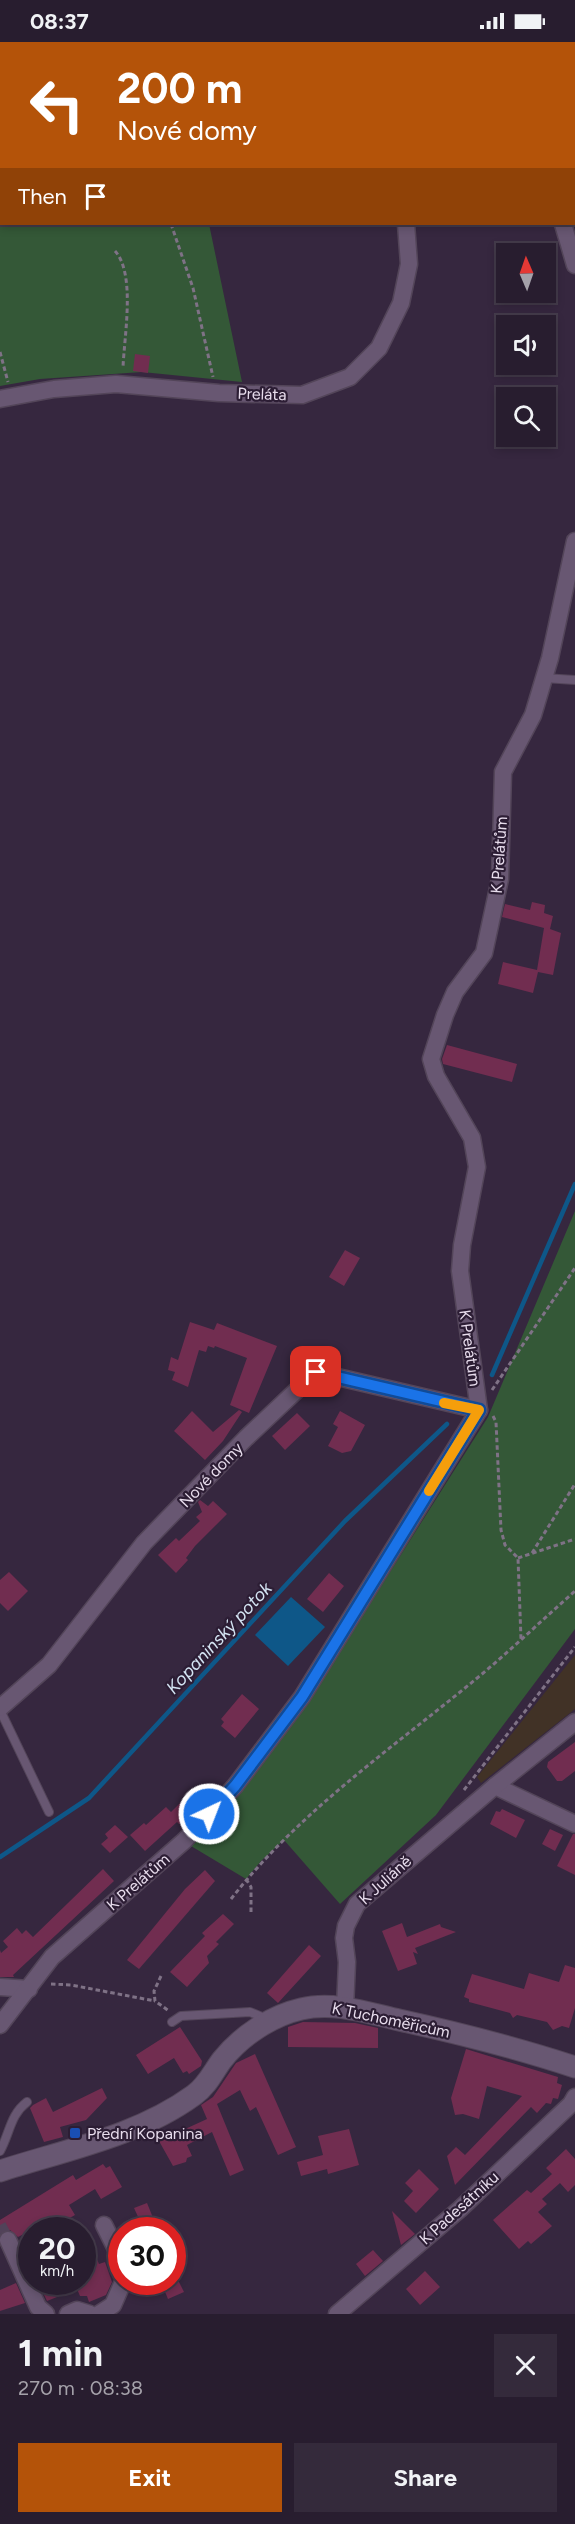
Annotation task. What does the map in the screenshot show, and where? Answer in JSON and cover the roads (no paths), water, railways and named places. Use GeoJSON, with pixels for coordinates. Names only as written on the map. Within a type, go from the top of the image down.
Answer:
{"type":"FeatureCollection","features":[{"type":"Feature","properties":{"kind":"street","name":"Preláta"},"geometry":{"type":"LineString","coordinates":[[7,397],[54,389],[122,385],[219,393],[302,396],[350,377],[379,348],[401,303],[409,264],[406,225]]}},
{"type":"Feature","properties":{"kind":"street"},"geometry":{"type":"LineString","coordinates":[[563,225],[575,265]]}},
{"type":"Feature","properties":{"kind":"street","name":"K Prelátům"},"geometry":{"type":"LineString","coordinates":[[0,2025],[52,1957],[184,1841],[235,1786],[302,1697],[479,1410],[460,1271],[462,1245],[477,1167],[472,1138],[436,1076],[431,1059],[455,992],[483,953],[500,879],[503,772],[533,715],[544,678],[575,541]]}},
{"type":"Feature","properties":{"kind":"street","name":"Nové domy"},"geometry":{"type":"LineString","coordinates":[[0,1709],[49,1665],[144,1543],[246,1438],[316,1372],[479,1410]]}},
{"type":"Feature","properties":{"kind":"street","name":"K Juliáně"},"geometry":{"type":"LineString","coordinates":[[345,2008],[347,1962],[344,1938],[346,1926],[357,1904],[495,1786],[575,1722]]}},
{"type":"Feature","properties":{"kind":"street"},"geometry":{"type":"LineString","coordinates":[[495,1786],[575,1824]]}},
{"type":"Feature","properties":{"kind":"street"},"geometry":{"type":"LineString","coordinates":[[0,1987],[29,1989]]}},
{"type":"Feature","properties":{"kind":"street","name":"K Tuchoměřicům"},"geometry":{"type":"LineString","coordinates":[[0,2170],[121,2133],[160,2115],[194,2095],[238,2044],[271,2020],[316,2007],[345,2008],[437,2028],[575,2067]]}},
{"type":"Feature","properties":{"kind":"street","name":"K Padesátníku"},"geometry":{"type":"LineString","coordinates":[[337,2314],[460,2209],[571,2104],[575,2097]]}},
{"type":"Feature","properties":{"kind":"street"},"geometry":{"type":"LineString","coordinates":[[104,2225],[108,2233]]}},
{"type":"Feature","properties":{"kind":"street"},"geometry":{"type":"LineString","coordinates":[[8,2240],[38,2307],[46,2314]]}},
{"type":"Feature","properties":{"kind":"street"},"geometry":{"type":"LineString","coordinates":[[99,2314],[113,2305],[117,2295]]}},
{"type":"Feature","properties":{"kind":"street"},"geometry":{"type":"LineString","coordinates":[[68,2314],[77,2310],[90,2314]]}},
{"type":"Feature","properties":{"kind":"lane"},"geometry":{"type":"LineString","coordinates":[[544,678],[575,680]]}},
{"type":"Feature","properties":{"kind":"lane"},"geometry":{"type":"LineString","coordinates":[[0,1709],[49,1812]]}},
{"type":"Feature","properties":{"kind":"lane"},"geometry":{"type":"LineString","coordinates":[[172,2022],[182,2016],[250,2012],[271,2020]]}},
{"type":"Feature","properties":{"kind":"lane"},"geometry":{"type":"LineString","coordinates":[[0,2151],[6,2141],[12,2119],[17,2110],[27,2102]]}},
{"type":"Feature","properties":{"kind":"water"},"geometry":{"type":"Polygon","coordinates":[[[291,1597],[325,1627],[288,1666],[255,1635],[291,1597]]]}},
{"type":"Feature","properties":{"kind":"waterway","name":"Kopaninský potok"},"geometry":{"type":"LineString","coordinates":[[492,1375],[575,1184]]}},
{"type":"Feature","properties":{"kind":"waterway","name":"Kopaninský potok"},"geometry":{"type":"LineString","coordinates":[[0,1857],[89,1798],[345,1521],[447,1424]]}},
{"type":"Feature","properties":{"kind":"tunnel"},"geometry":{"type":"LineString","coordinates":[[0,2225],[8,2240]]}},
{"type":"Feature","properties":{"kind":"place","name":"Přední Kopanina"},"geometry":{"type":"Point","coordinates":[75,2133]}}]}
